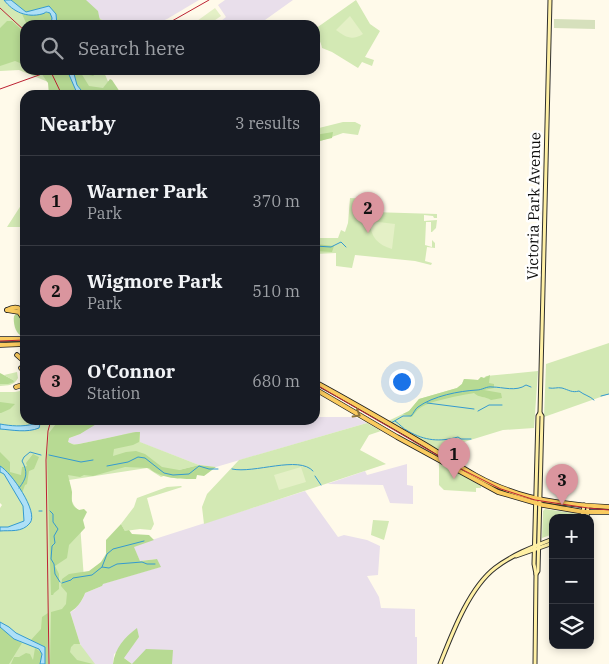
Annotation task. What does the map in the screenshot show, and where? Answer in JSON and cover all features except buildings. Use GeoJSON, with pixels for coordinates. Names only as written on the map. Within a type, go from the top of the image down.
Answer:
{"type":"FeatureCollection","features":[{"type":"Feature","properties":{"kind":"main road","name":"Victoria Park Avenue"},"geometry":{"type":"LineString","coordinates":[[536,547],[538,538],[542,416],[540,413],[550,0]]}},
{"type":"Feature","properties":{"kind":"main road"},"geometry":{"type":"LineString","coordinates":[[20,309],[15,307],[7,310],[20,314]]}},
{"type":"Feature","properties":{"kind":"main road"},"geometry":{"type":"LineString","coordinates":[[0,339],[20,340]]}},
{"type":"Feature","properties":{"kind":"main road"},"geometry":{"type":"LineString","coordinates":[[0,345],[20,341]]}},
{"type":"Feature","properties":{"kind":"main road"},"geometry":{"type":"LineString","coordinates":[[320,385],[491,483],[520,495],[586,506],[609,506]]}},
{"type":"Feature","properties":{"kind":"main road"},"geometry":{"type":"LineString","coordinates":[[16,387],[20,386]]}},
{"type":"Feature","properties":{"kind":"main road"},"geometry":{"type":"LineString","coordinates":[[320,393],[494,490],[538,504],[586,512],[609,512]]}},
{"type":"Feature","properties":{"kind":"main road","name":"Victoria Park Avenue"},"geometry":{"type":"LineString","coordinates":[[535,664],[536,574],[534,570],[538,504]]}},
{"type":"Feature","properties":{"kind":"main road"},"geometry":{"type":"LineString","coordinates":[[586,506],[586,512]]}},
{"type":"Feature","properties":{"kind":"main road"},"geometry":{"type":"LineString","coordinates":[[538,538],[545,544]]}},
{"type":"Feature","properties":{"kind":"main road"},"geometry":{"type":"LineString","coordinates":[[525,553],[536,556],[549,541]]}},
{"type":"Feature","properties":{"kind":"main road"},"geometry":{"type":"LineString","coordinates":[[440,664],[475,590],[487,575],[512,557],[549,544]]}},
{"type":"Feature","properties":{"kind":"main road"},"geometry":{"type":"LineString","coordinates":[[512,557],[536,547]]}},
{"type":"Feature","properties":{"kind":"shaded area"},"geometry":{"type":"Polygon","coordinates":[[[81,0],[199,0],[165,20],[102,20],[81,0]]]}},
{"type":"Feature","properties":{"kind":"shaded area"},"geometry":{"type":"Polygon","coordinates":[[[225,0],[293,0],[265,20],[222,20],[226,17],[218,5],[225,0]]]}},
{"type":"Feature","properties":{"kind":"shaded area"},"geometry":{"type":"Polygon","coordinates":[[[320,417],[355,417],[367,423],[216,467],[199,465],[139,442],[140,432],[74,445],[68,442],[69,438],[80,434],[93,425],[320,425],[320,417]]]}},
{"type":"Feature","properties":{"kind":"shaded area"},"geometry":{"type":"Polygon","coordinates":[[[407,464],[407,485],[413,486],[413,504],[390,503],[383,485],[327,484],[365,471],[367,475],[407,464]]]}},
{"type":"Feature","properties":{"kind":"shaded area"},"geometry":{"type":"Polygon","coordinates":[[[305,491],[338,537],[344,535],[367,540],[380,546],[378,575],[367,576],[379,597],[381,608],[415,609],[417,664],[132,664],[123,657],[139,637],[114,654],[113,664],[93,664],[80,644],[70,612],[82,600],[85,593],[102,586],[102,584],[160,567],[156,559],[140,561],[133,546],[305,491]]]}},
{"type":"Feature","properties":{"kind":"green space"},"geometry":{"type":"Polygon","coordinates":[[[0,0],[81,0],[102,20],[20,20],[20,70],[0,71],[0,0]]]}},
{"type":"Feature","properties":{"kind":"green space"},"geometry":{"type":"Polygon","coordinates":[[[11,0],[86,0],[98,11],[100,20],[56,20],[43,7],[26,12],[11,0]]]}},
{"type":"Feature","properties":{"kind":"green space"},"geometry":{"type":"Polygon","coordinates":[[[356,0],[370,24],[380,31],[365,57],[374,60],[372,66],[362,62],[358,68],[322,48],[320,25],[356,0]]]}},
{"type":"Feature","properties":{"kind":"green space"},"geometry":{"type":"Polygon","coordinates":[[[215,8],[221,16],[215,20],[198,20],[215,8]]]}},
{"type":"Feature","properties":{"kind":"green space"},"geometry":{"type":"Polygon","coordinates":[[[45,12],[50,13],[52,20],[25,20],[22,14],[45,12]]]}},
{"type":"Feature","properties":{"kind":"green space"},"geometry":{"type":"Polygon","coordinates":[[[350,16],[363,34],[352,38],[342,35],[336,30],[350,16]]]}},
{"type":"Feature","properties":{"kind":"green space"},"geometry":{"type":"Polygon","coordinates":[[[554,19],[595,20],[595,29],[554,28],[554,19]]]}},
{"type":"Feature","properties":{"kind":"green space"},"geometry":{"type":"Polygon","coordinates":[[[7,21],[12,21],[20,28],[20,63],[15,61],[0,66],[0,28],[7,21]]]}},
{"type":"Feature","properties":{"kind":"green space"},"geometry":{"type":"Polygon","coordinates":[[[31,75],[105,75],[112,90],[53,90],[53,84],[31,75]]]}},
{"type":"Feature","properties":{"kind":"green space"},"geometry":{"type":"Polygon","coordinates":[[[42,75],[69,75],[76,90],[49,90],[48,83],[42,75]]]}},
{"type":"Feature","properties":{"kind":"green space"},"geometry":{"type":"Polygon","coordinates":[[[74,75],[82,75],[89,86],[103,88],[110,79],[119,90],[81,90],[77,85],[74,75]]]}},
{"type":"Feature","properties":{"kind":"green space"},"geometry":{"type":"Polygon","coordinates":[[[343,122],[355,122],[361,125],[358,135],[343,133],[320,141],[320,128],[343,122]]]}},
{"type":"Feature","properties":{"kind":"green space"},"geometry":{"type":"Polygon","coordinates":[[[333,132],[332,138],[320,141],[320,134],[333,132]]]}},
{"type":"Feature","properties":{"kind":"green space"},"geometry":{"type":"Polygon","coordinates":[[[350,198],[373,199],[372,212],[437,214],[437,218],[424,215],[424,221],[437,220],[436,228],[432,232],[431,222],[426,222],[425,245],[432,247],[432,240],[435,243],[435,248],[427,247],[425,261],[432,263],[431,265],[415,261],[355,255],[352,268],[336,266],[336,253],[320,254],[320,238],[338,238],[341,230],[345,232],[348,223],[350,198]]]}},
{"type":"Feature","properties":{"kind":"green space"},"geometry":{"type":"Polygon","coordinates":[[[20,207],[20,227],[7,227],[20,207]]]}},
{"type":"Feature","properties":{"kind":"green space"},"geometry":{"type":"Polygon","coordinates":[[[370,221],[395,224],[392,249],[376,240],[371,232],[370,221]]]}},
{"type":"Feature","properties":{"kind":"green space"},"geometry":{"type":"Polygon","coordinates":[[[320,245],[334,246],[332,252],[320,251],[320,245]]]}},
{"type":"Feature","properties":{"kind":"green space"},"geometry":{"type":"Polygon","coordinates":[[[16,314],[20,316],[20,335],[14,324],[14,316],[16,314]]]}},
{"type":"Feature","properties":{"kind":"green space"},"geometry":{"type":"Polygon","coordinates":[[[609,343],[609,394],[544,417],[546,364],[609,343]]]}},
{"type":"Feature","properties":{"kind":"green space"},"geometry":{"type":"Polygon","coordinates":[[[538,371],[534,428],[503,430],[438,450],[388,421],[409,411],[419,399],[457,388],[464,379],[478,380],[486,376],[538,371]]]}},
{"type":"Feature","properties":{"kind":"green space"},"geometry":{"type":"Polygon","coordinates":[[[17,372],[18,378],[15,382],[10,385],[0,386],[0,384],[13,380],[4,375],[17,372]]]}},
{"type":"Feature","properties":{"kind":"green space"},"geometry":{"type":"Polygon","coordinates":[[[0,373],[13,380],[14,382],[0,384],[0,373]]]}},
{"type":"Feature","properties":{"kind":"green space"},"geometry":{"type":"Polygon","coordinates":[[[490,375],[489,383],[494,384],[494,388],[484,390],[501,393],[502,398],[491,400],[474,393],[424,405],[412,417],[403,414],[409,411],[419,399],[457,388],[464,379],[478,380],[481,377],[484,378],[490,375]]]}},
{"type":"Feature","properties":{"kind":"green space"},"geometry":{"type":"Polygon","coordinates":[[[20,391],[20,425],[93,425],[80,434],[69,438],[68,442],[73,444],[140,432],[140,442],[199,465],[161,477],[147,468],[69,480],[72,501],[79,510],[85,593],[79,604],[70,612],[80,644],[95,664],[0,664],[0,508],[2,505],[0,503],[0,392],[20,391]]]}},
{"type":"Feature","properties":{"kind":"green space"},"geometry":{"type":"Polygon","coordinates":[[[0,402],[15,404],[10,409],[0,413],[0,402]]]}},
{"type":"Feature","properties":{"kind":"green space"},"geometry":{"type":"Polygon","coordinates":[[[367,423],[381,431],[369,435],[360,450],[386,464],[204,524],[202,507],[207,494],[239,460],[367,423]]]}},
{"type":"Feature","properties":{"kind":"green space"},"geometry":{"type":"Polygon","coordinates":[[[55,425],[95,425],[69,438],[68,442],[74,445],[140,432],[139,442],[114,449],[113,456],[136,451],[145,454],[162,467],[179,470],[199,465],[216,467],[204,476],[197,475],[196,479],[165,476],[149,468],[125,467],[93,476],[84,475],[80,477],[68,475],[73,504],[79,510],[84,509],[87,512],[83,520],[85,528],[69,545],[67,558],[55,566],[59,574],[59,589],[51,595],[47,457],[49,433],[55,425]]]}},
{"type":"Feature","properties":{"kind":"green space"},"geometry":{"type":"Polygon","coordinates":[[[413,440],[489,484],[412,443],[413,440]]]}},
{"type":"Feature","properties":{"kind":"green space"},"geometry":{"type":"Polygon","coordinates":[[[0,452],[10,462],[10,472],[21,475],[22,467],[27,466],[26,463],[33,454],[39,457],[34,469],[29,471],[27,484],[22,493],[0,466],[0,452]]]}},
{"type":"Feature","properties":{"kind":"green space"},"geometry":{"type":"Polygon","coordinates":[[[439,462],[481,486],[481,488],[476,488],[476,492],[444,490],[439,485],[439,462]]]}},
{"type":"Feature","properties":{"kind":"green space"},"geometry":{"type":"Polygon","coordinates":[[[301,467],[306,482],[279,490],[274,475],[301,467]]]}},
{"type":"Feature","properties":{"kind":"green space"},"geometry":{"type":"Polygon","coordinates":[[[181,486],[147,498],[154,524],[151,530],[125,531],[121,524],[134,507],[137,498],[167,487],[181,486]]]}},
{"type":"Feature","properties":{"kind":"green space"},"geometry":{"type":"Polygon","coordinates":[[[545,509],[579,514],[549,514],[549,535],[542,538],[543,511],[545,509]]]}},
{"type":"Feature","properties":{"kind":"green space"},"geometry":{"type":"Polygon","coordinates":[[[373,520],[389,521],[384,540],[371,535],[373,520]]]}},
{"type":"Feature","properties":{"kind":"green space"},"geometry":{"type":"Polygon","coordinates":[[[121,524],[125,531],[129,530],[132,534],[149,535],[154,540],[134,547],[140,561],[157,559],[161,567],[103,584],[85,593],[79,604],[70,612],[80,644],[74,644],[70,652],[77,660],[93,664],[50,664],[51,612],[62,609],[66,604],[67,593],[61,586],[62,579],[69,574],[89,571],[101,562],[106,554],[106,540],[121,524]]]}},
{"type":"Feature","properties":{"kind":"green space"},"geometry":{"type":"Polygon","coordinates":[[[48,613],[48,664],[45,664],[45,647],[30,641],[41,629],[42,617],[48,613]]]}},
{"type":"Feature","properties":{"kind":"green space"},"geometry":{"type":"Polygon","coordinates":[[[0,627],[22,643],[9,664],[0,664],[0,627]]]}},
{"type":"Feature","properties":{"kind":"green space"},"geometry":{"type":"Polygon","coordinates":[[[137,628],[139,637],[124,658],[132,664],[113,664],[121,644],[137,628]]]}},
{"type":"Feature","properties":{"kind":"green space"},"geometry":{"type":"Polygon","coordinates":[[[35,648],[42,653],[40,664],[11,664],[14,657],[19,657],[26,653],[30,654],[33,660],[35,648]]]}},
{"type":"Feature","properties":{"kind":"green space"},"geometry":{"type":"Polygon","coordinates":[[[146,649],[173,650],[172,664],[132,664],[146,649]]]}},
{"type":"Feature","properties":{"kind":"water"},"geometry":{"type":"Polygon","coordinates":[[[4,0],[11,0],[26,12],[49,6],[56,14],[57,20],[52,20],[50,13],[31,15],[21,13],[4,0]]]}},
{"type":"Feature","properties":{"kind":"water"},"geometry":{"type":"Polygon","coordinates":[[[69,75],[74,75],[77,85],[81,90],[76,90],[69,75]]]}},
{"type":"Feature","properties":{"kind":"water"},"geometry":{"type":"Polygon","coordinates":[[[0,424],[40,425],[39,428],[34,430],[0,429],[0,424]]]}},
{"type":"Feature","properties":{"kind":"water"},"geometry":{"type":"Polygon","coordinates":[[[0,466],[17,484],[31,510],[32,518],[30,523],[20,530],[0,531],[0,527],[8,527],[24,521],[23,506],[4,474],[0,472],[0,466]]]}},
{"type":"Feature","properties":{"kind":"water"},"geometry":{"type":"Polygon","coordinates":[[[0,622],[16,633],[45,647],[45,664],[40,664],[42,654],[39,649],[14,639],[0,627],[0,622]]]}},
{"type":"Feature","properties":{"kind":"waterway"},"geometry":{"type":"LineString","coordinates":[[320,246],[331,247],[341,242],[346,247]]}},
{"type":"Feature","properties":{"kind":"waterway"},"geometry":{"type":"LineString","coordinates":[[391,423],[403,416],[411,416],[424,403],[446,395],[490,387],[514,389],[526,385],[531,387]]}},
{"type":"Feature","properties":{"kind":"waterway"},"geometry":{"type":"LineString","coordinates":[[549,388],[579,391],[594,400]]}},
{"type":"Feature","properties":{"kind":"waterway"},"geometry":{"type":"LineString","coordinates":[[601,396],[609,394]]}},
{"type":"Feature","properties":{"kind":"waterway"},"geometry":{"type":"LineString","coordinates":[[427,403],[474,409]]}},
{"type":"Feature","properties":{"kind":"waterway"},"geometry":{"type":"LineString","coordinates":[[478,411],[489,405],[502,405]]}},
{"type":"Feature","properties":{"kind":"waterway"},"geometry":{"type":"LineString","coordinates":[[395,421],[406,430],[427,439],[445,440],[458,437],[461,439],[471,439]]}},
{"type":"Feature","properties":{"kind":"waterway"},"geometry":{"type":"LineString","coordinates":[[19,488],[26,475],[22,461],[24,457],[30,452],[41,455]]}},
{"type":"Feature","properties":{"kind":"waterway"},"geometry":{"type":"LineString","coordinates":[[49,455],[81,462],[93,460]]}},
{"type":"Feature","properties":{"kind":"waterway"},"geometry":{"type":"LineString","coordinates":[[107,466],[128,462],[138,457],[145,458],[164,473],[173,475],[189,474],[199,466],[218,469]]}},
{"type":"Feature","properties":{"kind":"waterway"},"geometry":{"type":"LineString","coordinates":[[232,469],[241,470],[298,465],[313,471]]}},
{"type":"Feature","properties":{"kind":"waterway"},"geometry":{"type":"LineString","coordinates":[[315,476],[321,485]]}},
{"type":"Feature","properties":{"kind":"waterway"},"geometry":{"type":"LineString","coordinates":[[50,511],[53,514],[53,522],[58,529],[54,536],[55,543],[52,546],[51,559],[54,564],[55,574],[60,582]]}},
{"type":"Feature","properties":{"kind":"waterway"},"geometry":{"type":"LineString","coordinates":[[102,567],[107,554],[113,549],[144,541]]}},
{"type":"Feature","properties":{"kind":"waterway"},"geometry":{"type":"LineString","coordinates":[[62,583],[73,578],[92,575],[102,567],[109,568],[117,564],[142,562],[155,564]]}},
{"type":"Feature","properties":{"kind":"tram line"},"geometry":{"type":"LineString","coordinates":[[0,341],[20,340]]}},
{"type":"Feature","properties":{"kind":"tram line"},"geometry":{"type":"LineString","coordinates":[[320,387],[463,470],[501,489],[535,500],[609,510]]}},
{"type":"Feature","properties":{"kind":"railway"},"geometry":{"type":"LineString","coordinates":[[174,20],[209,0]]}},
{"type":"Feature","properties":{"kind":"railway"},"geometry":{"type":"LineString","coordinates":[[0,8],[20,26]]}},
{"type":"Feature","properties":{"kind":"railway"},"geometry":{"type":"LineString","coordinates":[[0,89],[39,75]]}},
{"type":"Feature","properties":{"kind":"railway"},"geometry":{"type":"LineString","coordinates":[[52,75],[60,90]]}},
{"type":"Feature","properties":{"kind":"railway"},"geometry":{"type":"LineString","coordinates":[[49,664],[46,460],[50,425]]}},
{"type":"Feature","properties":{"kind":"place","name":"Wigmore Park"},"geometry":{"type":"Point","coordinates":[368,233]}},
{"type":"Feature","properties":{"kind":"place","name":"Warner Park"},"geometry":{"type":"Point","coordinates":[454,479]}},
{"type":"Feature","properties":{"kind":"place","name":"O'Connor"},"geometry":{"type":"Point","coordinates":[562,505]}}]}
